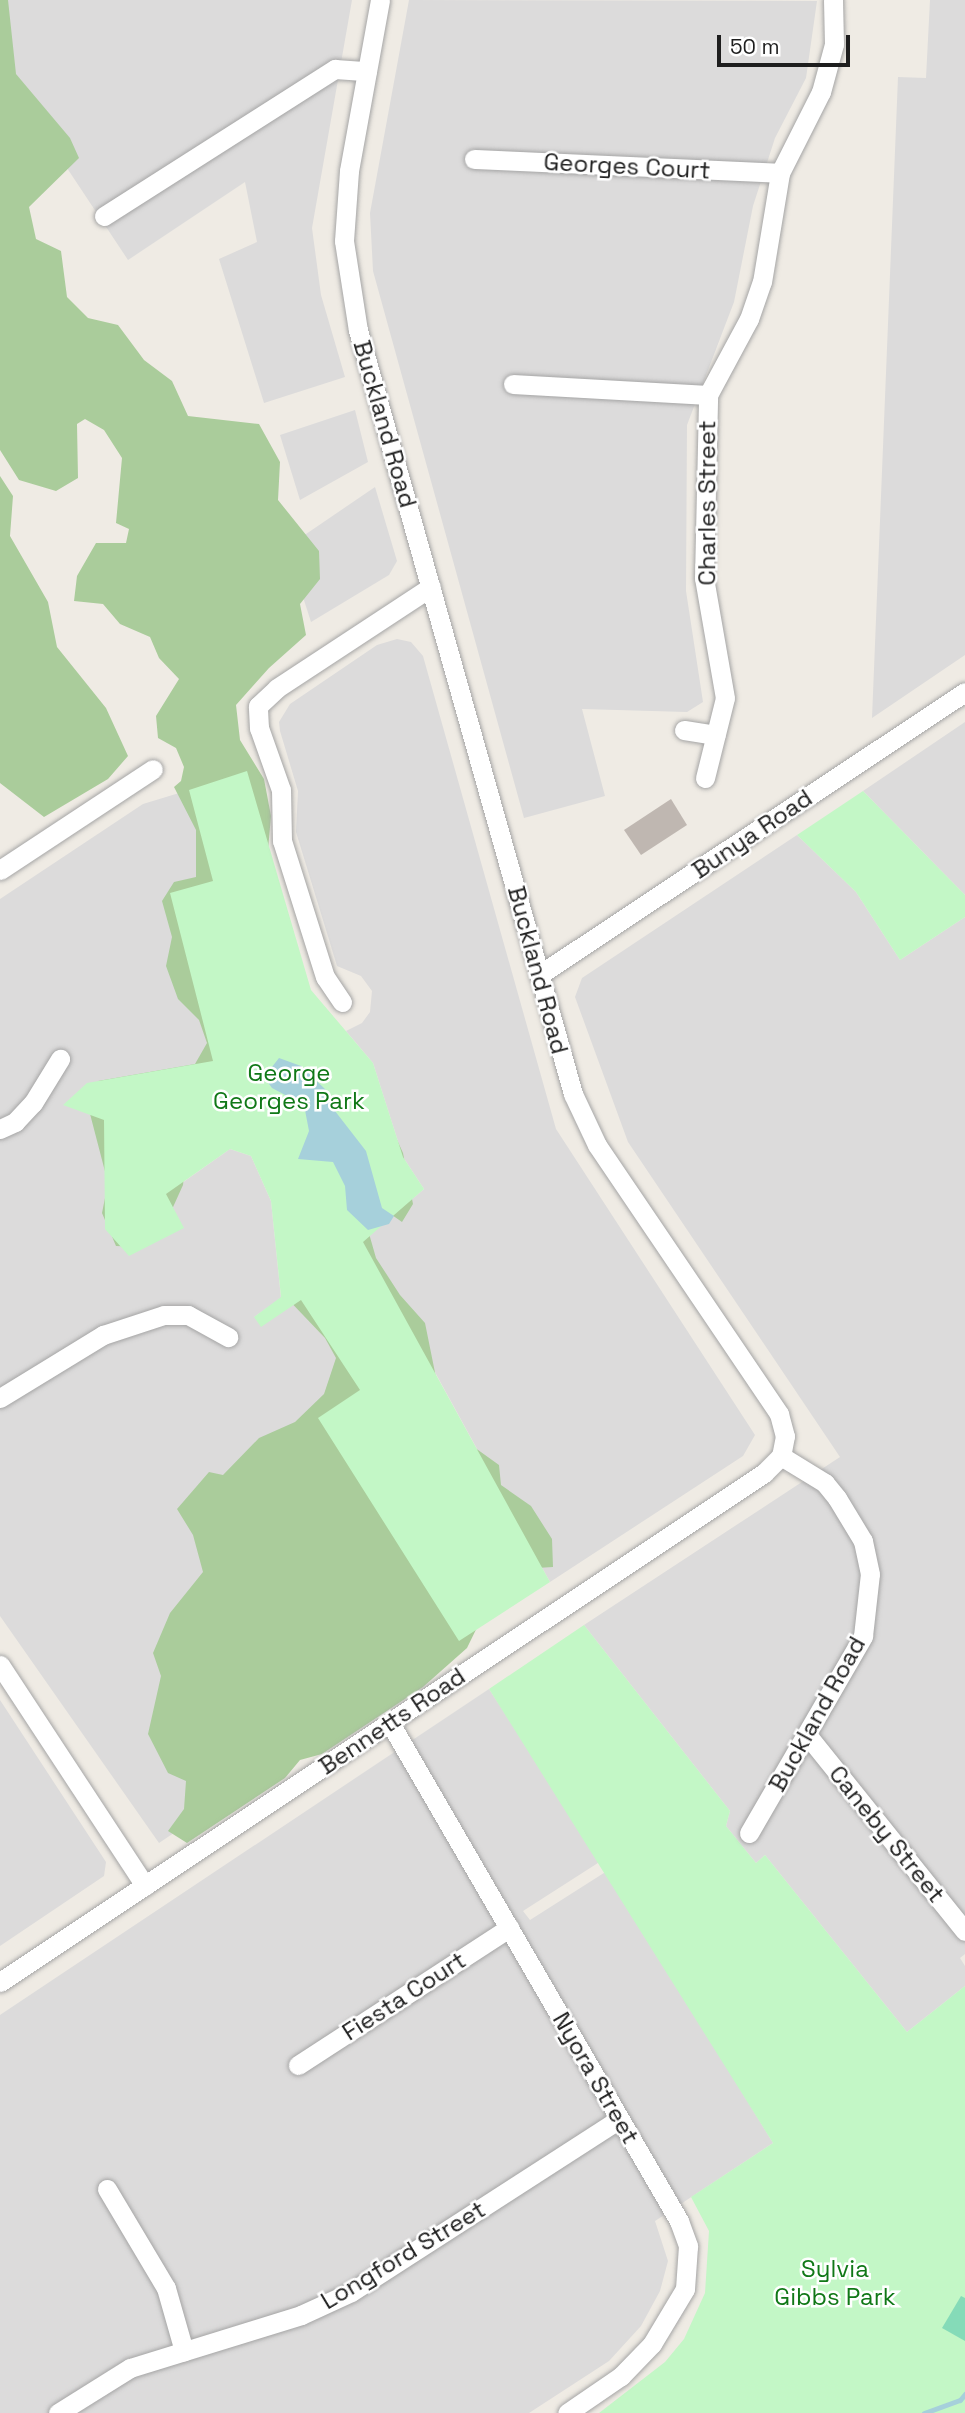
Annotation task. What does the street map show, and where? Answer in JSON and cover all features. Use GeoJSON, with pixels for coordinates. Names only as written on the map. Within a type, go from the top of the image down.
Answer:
{"type":"FeatureCollection","features":[{"type":"Feature","properties":{"kind":"street","name":"Buckland Road"},"geometry":{"type":"LineString","coordinates":[[380,0],[349,171],[344,241],[349,287],[573,1094],[597,1145],[779,1414],[785,1436],[781,1456],[825,1483],[837,1498],[863,1541],[870,1574],[863,1636],[808,1736],[748,1833]]}},
{"type":"Feature","properties":{"kind":"street","name":"Charles Street"},"geometry":{"type":"LineString","coordinates":[[705,778],[725,698],[704,578],[708,395],[749,319],[762,282],[779,173],[821,92],[834,44],[833,0]]}},
{"type":"Feature","properties":{"kind":"street"},"geometry":{"type":"LineString","coordinates":[[104,216],[335,69],[367,71]]}},
{"type":"Feature","properties":{"kind":"street","name":"Georges Court"},"geometry":{"type":"LineString","coordinates":[[474,159],[779,173]]}},
{"type":"Feature","properties":{"kind":"street"},"geometry":{"type":"LineString","coordinates":[[513,384],[708,395]]}},
{"type":"Feature","properties":{"kind":"street"},"geometry":{"type":"LineString","coordinates":[[342,1002],[325,977],[282,841],[281,790],[260,728],[258,706],[277,688],[431,587]]}},
{"type":"Feature","properties":{"kind":"street","name":"Bunya Road"},"geometry":{"type":"LineString","coordinates":[[539,975],[965,692]]}},
{"type":"Feature","properties":{"kind":"street"},"geometry":{"type":"LineString","coordinates":[[684,730],[716,735]]}},
{"type":"Feature","properties":{"kind":"street"},"geometry":{"type":"LineString","coordinates":[[0,870],[153,769]]}},
{"type":"Feature","properties":{"kind":"street"},"geometry":{"type":"LineString","coordinates":[[0,1129],[15,1122],[33,1104],[60,1059]]}},
{"type":"Feature","properties":{"kind":"street"},"geometry":{"type":"LineString","coordinates":[[0,1398],[103,1335],[164,1315],[188,1315],[228,1336]]}},
{"type":"Feature","properties":{"kind":"street","name":"Bennetts Road"},"geometry":{"type":"LineString","coordinates":[[0,1982],[764,1473],[781,1456]]}},
{"type":"Feature","properties":{"kind":"street"},"geometry":{"type":"LineString","coordinates":[[0,1665],[145,1886]]}},
{"type":"Feature","properties":{"kind":"street","name":"Nyora Street"},"geometry":{"type":"LineString","coordinates":[[390,1723],[679,2221],[690,2266],[685,2289],[652,2344],[621,2375],[567,2413]]}},
{"type":"Feature","properties":{"kind":"street","name":"Caneby Street"},"geometry":{"type":"LineString","coordinates":[[808,1736],[965,1931]]}},
{"type":"Feature","properties":{"kind":"street","name":"Fiesta Court"},"geometry":{"type":"LineString","coordinates":[[298,2065],[509,1928]]}},
{"type":"Feature","properties":{"kind":"street","name":"Longford Street"},"geometry":{"type":"LineString","coordinates":[[58,2413],[130,2368],[301,2315],[351,2292],[619,2119]]}},
{"type":"Feature","properties":{"kind":"street"},"geometry":{"type":"LineString","coordinates":[[107,2189],[166,2288],[184,2351]]}},
{"type":"Feature","properties":{"kind":"shaded area"},"geometry":{"type":"Polygon","coordinates":[[[0,0],[352,0],[312,228],[321,295],[345,377],[264,403],[219,259],[257,242],[245,182],[128,260],[0,67],[0,0]]]}},
{"type":"Feature","properties":{"kind":"shaded area"},"geometry":{"type":"Polygon","coordinates":[[[409,0],[817,1],[806,78],[775,138],[753,206],[734,302],[687,425],[686,591],[703,702],[687,712],[582,709],[605,796],[524,818],[373,271],[370,213],[409,0]]]}},
{"type":"Feature","properties":{"kind":"shaded area"},"geometry":{"type":"Polygon","coordinates":[[[930,0],[965,0],[965,655],[872,718],[898,77],[926,78],[930,0]]]}},
{"type":"Feature","properties":{"kind":"shaded area"},"geometry":{"type":"Polygon","coordinates":[[[355,410],[368,462],[300,500],[280,435],[355,410]]]}},
{"type":"Feature","properties":{"kind":"shaded area"},"geometry":{"type":"Polygon","coordinates":[[[375,487],[397,561],[389,575],[311,622],[287,547],[375,487]]]}},
{"type":"Feature","properties":{"kind":"shaded area"},"geometry":{"type":"Polygon","coordinates":[[[397,639],[411,642],[423,656],[556,1129],[755,1435],[743,1456],[550,1582],[363,1241],[424,1189],[403,1157],[373,1063],[346,1031],[362,1023],[370,1012],[372,991],[361,976],[337,966],[296,832],[298,791],[279,722],[290,704],[377,645],[397,639]]]}},
{"type":"Feature","properties":{"kind":"shaded area"},"geometry":{"type":"Polygon","coordinates":[[[965,722],[965,895],[863,791],[965,722]]]}},
{"type":"Feature","properties":{"kind":"shaded area"},"geometry":{"type":"Polygon","coordinates":[[[189,790],[213,881],[213,1061],[85,1110],[104,1120],[165,1195],[230,1149],[251,1156],[271,1201],[281,1298],[254,1317],[301,1300],[360,1390],[459,1641],[159,1843],[0,1616],[0,899],[143,804],[189,790]]]}},
{"type":"Feature","properties":{"kind":"shaded area"},"geometry":{"type":"Polygon","coordinates":[[[797,835],[856,892],[900,960],[965,917],[965,1954],[960,1958],[965,1966],[965,1986],[907,2032],[765,1855],[756,1863],[726,1826],[730,1811],[584,1625],[840,1457],[628,1142],[575,997],[582,978],[797,835]]]}},
{"type":"Feature","properties":{"kind":"shaded area"},"geometry":{"type":"Polygon","coordinates":[[[489,1689],[601,1861],[523,1911],[530,1920],[607,1871],[773,2143],[655,2221],[668,2261],[660,2291],[641,2326],[609,2361],[529,2413],[0,2413],[0,2015],[489,1689]]]}},
{"type":"Feature","properties":{"kind":"shaded area"},"geometry":{"type":"Polygon","coordinates":[[[0,1700],[106,1862],[104,1876],[0,1946],[0,1700]]]}},
{"type":"Feature","properties":{"kind":"green space"},"geometry":{"type":"Polygon","coordinates":[[[0,0],[8,0],[16,74],[70,138],[79,158],[29,207],[36,239],[61,251],[67,297],[88,318],[118,325],[144,360],[172,381],[188,416],[259,424],[280,462],[278,500],[319,551],[320,579],[300,604],[306,635],[269,668],[236,705],[240,740],[264,779],[271,816],[268,850],[287,953],[316,1006],[366,1071],[403,1153],[413,1204],[402,1222],[382,1208],[368,1230],[376,1258],[400,1295],[425,1323],[446,1427],[499,1465],[501,1485],[531,1506],[552,1539],[553,1567],[505,1570],[467,1648],[423,1687],[322,1754],[300,1760],[285,1778],[187,1843],[168,1831],[184,1809],[186,1781],[168,1773],[148,1734],[161,1676],[153,1653],[170,1613],[203,1572],[193,1535],[177,1509],[209,1472],[223,1475],[259,1438],[295,1422],[324,1394],[336,1358],[325,1338],[282,1293],[286,1245],[253,1140],[185,1166],[183,1185],[169,1216],[140,1247],[116,1246],[102,1213],[108,1183],[89,1110],[98,1081],[195,1064],[207,1043],[199,1020],[178,999],[166,966],[172,937],[162,901],[174,882],[196,877],[196,830],[174,787],[181,781],[184,767],[176,748],[158,738],[156,716],[179,679],[159,658],[150,637],[120,624],[103,604],[74,601],[77,576],[96,543],[126,543],[129,529],[116,523],[122,458],[104,430],[85,419],[77,424],[78,478],[56,491],[19,480],[0,450],[0,0]]]}},
{"type":"Feature","properties":{"kind":"green space"},"geometry":{"type":"Polygon","coordinates":[[[0,476],[13,496],[10,536],[48,602],[57,647],[106,708],[128,756],[108,779],[44,817],[0,783],[0,476]]]}},
{"type":"Feature","properties":{"kind":"green space","name":"George Georges Park"},"geometry":{"type":"Polygon","coordinates":[[[247,771],[311,990],[373,1063],[403,1157],[424,1189],[363,1242],[550,1582],[459,1641],[318,1418],[360,1390],[301,1300],[261,1327],[254,1317],[281,1297],[271,1201],[251,1156],[230,1149],[166,1194],[184,1228],[129,1256],[105,1229],[104,1120],[63,1105],[87,1083],[213,1061],[170,893],[213,881],[189,790],[247,771]]]}},
{"type":"Feature","properties":{"kind":"green space"},"geometry":{"type":"Polygon","coordinates":[[[863,791],[965,895],[965,917],[900,960],[856,892],[797,835],[863,791]]]}},
{"type":"Feature","properties":{"kind":"green space","name":"Sylvia Gibbs Park"},"geometry":{"type":"Polygon","coordinates":[[[584,1625],[730,1811],[726,1826],[756,1863],[765,1855],[907,2032],[965,1986],[965,2413],[599,2413],[665,2362],[684,2339],[705,2293],[709,2231],[691,2197],[773,2143],[489,1689],[584,1625]]]}},
{"type":"Feature","properties":{"kind":"green space"},"geometry":{"type":"Polygon","coordinates":[[[961,2296],[965,2298],[965,2341],[942,2328],[961,2296]]]}},
{"type":"Feature","properties":{"kind":"water"},"geometry":{"type":"Polygon","coordinates":[[[279,1058],[301,1066],[326,1090],[335,1111],[366,1151],[382,1208],[394,1216],[389,1224],[368,1230],[347,1210],[345,1186],[333,1162],[298,1159],[309,1131],[304,1105],[272,1088],[264,1077],[279,1058]]]}},
{"type":"Feature","properties":{"kind":"building"},"geometry":{"type":"Polygon","coordinates":[[[671,799],[687,825],[641,855],[624,830],[671,799]]]}},
{"type":"Feature","properties":{"kind":"waterway"},"geometry":{"type":"LineString","coordinates":[[924,2413],[960,2400],[965,2394]]}}]}
